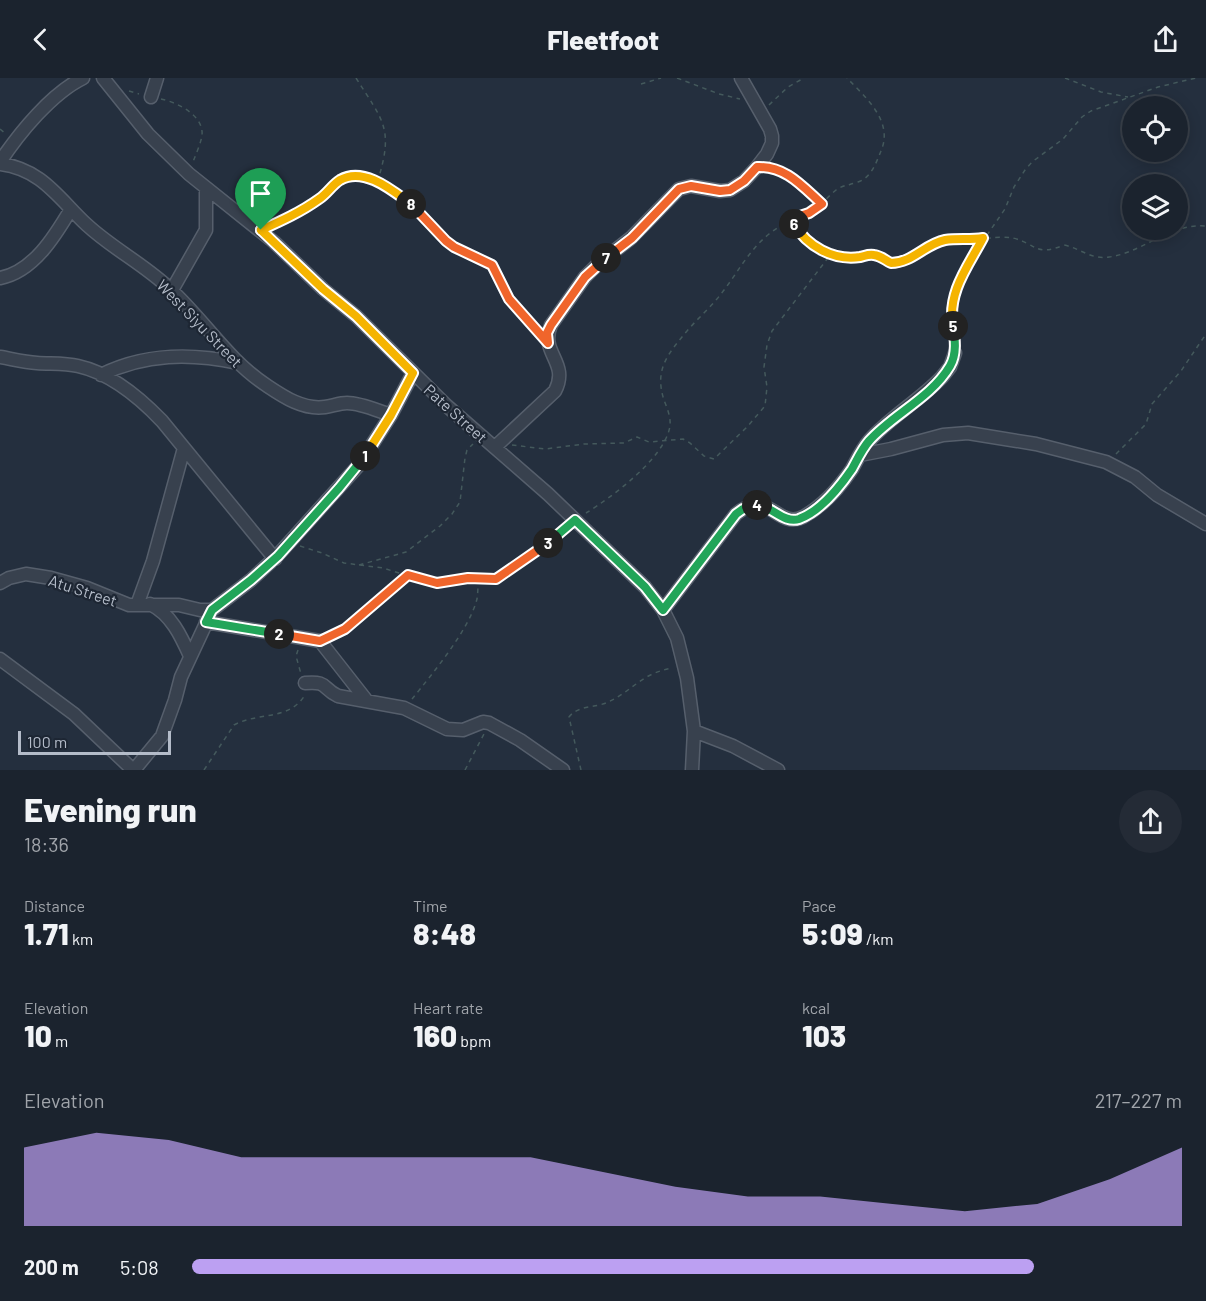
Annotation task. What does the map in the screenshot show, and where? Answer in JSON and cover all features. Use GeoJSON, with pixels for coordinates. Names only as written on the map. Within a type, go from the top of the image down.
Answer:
{"type":"FeatureCollection","features":[{"type":"Feature","properties":{"kind":"street"},"geometry":{"type":"LineString","coordinates":[[0,163],[19,136],[55,97],[69,85],[83,78]]}},
{"type":"Feature","properties":{"kind":"street","name":"Pate Street"},"geometry":{"type":"LineString","coordinates":[[103,78],[148,134],[189,174],[261,230],[323,289],[356,316],[413,373],[483,438],[497,445],[645,587],[663,610],[677,638],[684,665],[694,731],[692,770]]}},
{"type":"Feature","properties":{"kind":"street"},"geometry":{"type":"LineString","coordinates":[[151,97],[157,78]]}},
{"type":"Feature","properties":{"kind":"street"},"geometry":{"type":"LineString","coordinates":[[497,445],[555,391],[560,368],[548,343],[547,333],[585,277],[632,238],[679,189],[691,186],[720,191],[730,190],[744,181],[767,154],[772,143],[770,129],[741,78]]}},
{"type":"Feature","properties":{"kind":"street","name":"West Siyu Street"},"geometry":{"type":"LineString","coordinates":[[0,163],[26,171],[48,184],[105,240],[144,266],[172,290],[238,363],[274,390],[306,406],[324,407],[349,402],[391,415]]}},
{"type":"Feature","properties":{"kind":"street"},"geometry":{"type":"LineString","coordinates":[[172,290],[206,230],[206,188]]}},
{"type":"Feature","properties":{"kind":"street"},"geometry":{"type":"LineString","coordinates":[[0,278],[9,276],[36,257],[47,246],[71,209]]}},
{"type":"Feature","properties":{"kind":"street"},"geometry":{"type":"LineString","coordinates":[[663,610],[743,509],[752,505],[763,505],[793,520],[802,518],[831,495],[867,443],[879,430],[936,383],[950,367],[955,353]]}},
{"type":"Feature","properties":{"kind":"street"},"geometry":{"type":"LineString","coordinates":[[0,357],[33,363],[77,365],[126,389],[146,404],[275,559]]}},
{"type":"Feature","properties":{"kind":"street"},"geometry":{"type":"LineString","coordinates":[[101,375],[121,365],[164,357],[205,358],[238,363]]}},
{"type":"Feature","properties":{"kind":"street"},"geometry":{"type":"LineString","coordinates":[[0,659],[74,714],[134,770],[162,736],[190,656],[212,610],[275,559],[359,465],[391,415],[413,373]]}},
{"type":"Feature","properties":{"kind":"street"},"geometry":{"type":"LineString","coordinates":[[860,455],[943,435],[968,433],[1036,444],[1106,462],[1135,477],[1157,495],[1206,524]]}},
{"type":"Feature","properties":{"kind":"street"},"geometry":{"type":"LineString","coordinates":[[137,605],[153,561],[184,448]]}},
{"type":"Feature","properties":{"kind":"street","name":"Atu Street"},"geometry":{"type":"LineString","coordinates":[[0,583],[26,574],[87,588],[122,603],[179,604],[200,610],[212,610]]}},
{"type":"Feature","properties":{"kind":"street"},"geometry":{"type":"LineString","coordinates":[[150,604],[167,615],[190,656]]}},
{"type":"Feature","properties":{"kind":"street"},"geometry":{"type":"LineString","coordinates":[[206,622],[320,641],[367,701]]}},
{"type":"Feature","properties":{"kind":"street"},"geometry":{"type":"LineString","coordinates":[[305,683],[319,682],[338,696],[404,708],[447,729],[463,730],[478,723],[489,723],[520,740],[562,770]]}},
{"type":"Feature","properties":{"kind":"street"},"geometry":{"type":"LineString","coordinates":[[694,731],[733,746],[778,770]]}},
{"type":"Feature","properties":{"kind":"path"},"geometry":{"type":"LineString","coordinates":[[356,78],[378,111],[386,132],[385,158],[378,181]]}},
{"type":"Feature","properties":{"kind":"path"},"geometry":{"type":"LineString","coordinates":[[641,84],[661,78]]}},
{"type":"Feature","properties":{"kind":"path"},"geometry":{"type":"LineString","coordinates":[[677,78],[719,94],[755,103]]}},
{"type":"Feature","properties":{"kind":"path"},"geometry":{"type":"LineString","coordinates":[[764,116],[776,96],[804,78]]}},
{"type":"Feature","properties":{"kind":"path"},"geometry":{"type":"LineString","coordinates":[[290,544],[322,553],[344,563],[383,568],[437,583],[458,579],[496,579],[554,539],[575,520],[620,490],[633,479],[664,440],[670,427],[660,378],[661,369],[666,358],[687,331],[720,296],[754,249],[768,235],[791,219],[809,213],[843,186],[866,178],[871,172],[884,141],[884,126],[879,115],[847,78]]}},
{"type":"Feature","properties":{"kind":"path"},"geometry":{"type":"LineString","coordinates":[[1065,78],[1101,92],[1123,96]]}},
{"type":"Feature","properties":{"kind":"path"},"geometry":{"type":"LineString","coordinates":[[1132,96],[1196,78]]}},
{"type":"Feature","properties":{"kind":"path"},"geometry":{"type":"LineString","coordinates":[[126,90],[172,101],[183,107],[200,123],[203,134],[189,174]]}},
{"type":"Feature","properties":{"kind":"path"},"geometry":{"type":"LineString","coordinates":[[955,353],[951,308],[965,267],[1001,214],[1014,187],[1032,162],[1058,144],[1082,117],[1091,111],[1122,100]]}},
{"type":"Feature","properties":{"kind":"path"},"geometry":{"type":"LineString","coordinates":[[757,167],[767,166],[785,172],[822,204]]}},
{"type":"Feature","properties":{"kind":"path"},"geometry":{"type":"LineString","coordinates":[[261,230],[295,214],[321,198],[344,178],[366,176],[378,181],[415,207],[454,247],[492,265],[509,299],[548,343]]}},
{"type":"Feature","properties":{"kind":"path"},"geometry":{"type":"LineString","coordinates":[[791,219],[796,228],[811,243],[831,255],[859,257],[876,255],[891,263],[898,263],[919,254],[928,246],[945,240],[983,238],[1014,239],[1038,250],[1048,250],[1064,245],[1085,254],[1109,257],[1129,251],[1167,233],[1196,225],[1206,226]]}},
{"type":"Feature","properties":{"kind":"path"},"geometry":{"type":"LineString","coordinates":[[497,445],[545,449],[584,444],[624,443],[637,437],[649,442],[683,440],[704,456],[714,459],[747,428],[765,406],[767,387],[764,367],[767,345],[772,331],[831,255]]}},
{"type":"Feature","properties":{"kind":"path"},"geometry":{"type":"LineString","coordinates":[[1106,462],[1146,424],[1152,404],[1181,371],[1206,334]]}},
{"type":"Feature","properties":{"kind":"path"},"geometry":{"type":"LineString","coordinates":[[358,566],[405,552],[452,514],[460,502],[467,450],[483,438]]}},
{"type":"Feature","properties":{"kind":"path"},"geometry":{"type":"LineString","coordinates":[[320,641],[345,629],[408,575]]}},
{"type":"Feature","properties":{"kind":"path"},"geometry":{"type":"LineString","coordinates":[[404,708],[448,654],[462,630],[477,597],[478,579]]}},
{"type":"Feature","properties":{"kind":"path"},"geometry":{"type":"LineString","coordinates":[[204,770],[234,725],[276,715],[296,705],[304,698],[307,692],[296,656],[304,637]]}},
{"type":"Feature","properties":{"kind":"path"},"geometry":{"type":"LineString","coordinates":[[581,770],[569,717],[580,709],[605,704],[644,678],[684,665]]}},
{"type":"Feature","properties":{"kind":"path"},"geometry":{"type":"LineString","coordinates":[[465,770],[489,723]]}},
{"type":"Feature","properties":{"kind":"route"},"geometry":{"type":"LineString","coordinates":[[767,166],[785,172],[822,204],[809,213],[791,219],[796,228],[811,243],[831,255],[859,257],[876,255],[891,263],[898,263],[919,254],[928,246],[945,240],[983,238],[965,267],[951,308],[955,353],[950,367],[942,377],[931,389],[879,430],[867,443],[850,471],[831,495],[802,518],[787,519],[763,505],[752,505],[736,514],[663,610],[645,587],[575,520],[554,539],[496,579],[468,578],[437,583],[408,575],[345,629],[320,641],[206,622],[212,610],[278,556],[359,465],[391,415],[413,373],[356,316],[323,289],[261,230],[295,214],[321,198],[344,178],[366,176],[378,181],[415,207],[454,247],[492,265],[509,299],[548,343],[547,333],[551,325],[585,277],[632,238],[679,189],[691,186],[707,190],[730,190],[744,181],[757,167],[767,166]]}}]}
